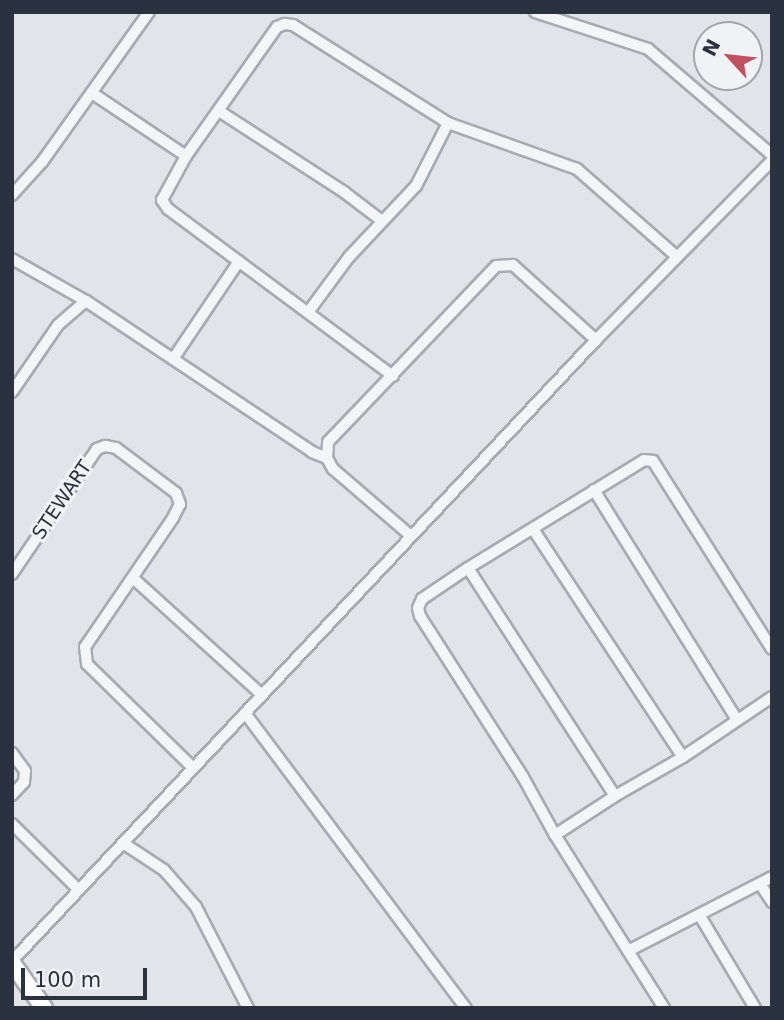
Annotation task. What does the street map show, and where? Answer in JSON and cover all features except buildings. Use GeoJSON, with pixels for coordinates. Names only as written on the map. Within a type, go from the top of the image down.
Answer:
{"type":"FeatureCollection","features":[{"type":"Feature","properties":{"kind":"highway"},"geometry":{"type":"LineString","coordinates":[[12,962],[44,1008]]}},
{"type":"Feature","properties":{"kind":"street"},"geometry":{"type":"LineString","coordinates":[[12,195],[42,162],[149,12]]}},
{"type":"Feature","properties":{"kind":"street"},"geometry":{"type":"LineString","coordinates":[[12,962],[192,767],[772,158],[648,50],[535,12]]}},
{"type":"Feature","properties":{"kind":"street"},"geometry":{"type":"LineString","coordinates":[[393,376],[309,311],[168,209],[162,200],[186,156],[286,18],[448,123],[577,169],[677,257]]}},
{"type":"Feature","properties":{"kind":"street"},"geometry":{"type":"LineString","coordinates":[[92,93],[186,156]]}},
{"type":"Feature","properties":{"kind":"street"},"geometry":{"type":"LineString","coordinates":[[219,111],[344,192],[382,221]]}},
{"type":"Feature","properties":{"kind":"street"},"geometry":{"type":"LineString","coordinates":[[309,311],[349,257],[416,186],[448,123]]}},
{"type":"Feature","properties":{"kind":"street"},"geometry":{"type":"LineString","coordinates":[[12,259],[86,301],[312,452],[327,458]]}},
{"type":"Feature","properties":{"kind":"street"},"geometry":{"type":"LineString","coordinates":[[173,359],[239,261]]}},
{"type":"Feature","properties":{"kind":"street"},"geometry":{"type":"LineString","coordinates":[[411,536],[333,469],[327,458],[328,442],[496,266],[513,265],[596,340]]}},
{"type":"Feature","properties":{"kind":"street"},"geometry":{"type":"LineString","coordinates":[[12,392],[58,325],[86,301]]}},
{"type":"Feature","properties":{"kind":"street","name":"STEWART"},"geometry":{"type":"LineString","coordinates":[[12,574],[97,449],[105,446],[116,448],[176,493],[180,504],[133,578]]}},
{"type":"Feature","properties":{"kind":"street"},"geometry":{"type":"LineString","coordinates":[[664,1008],[555,835],[523,777],[420,616],[418,608],[422,599],[468,568],[637,463],[653,461],[772,649]]}},
{"type":"Feature","properties":{"kind":"street"},"geometry":{"type":"LineString","coordinates":[[594,490],[737,720]]}},
{"type":"Feature","properties":{"kind":"street"},"geometry":{"type":"LineString","coordinates":[[533,529],[683,757]]}},
{"type":"Feature","properties":{"kind":"street"},"geometry":{"type":"LineString","coordinates":[[468,568],[615,796]]}},
{"type":"Feature","properties":{"kind":"street"},"geometry":{"type":"LineString","coordinates":[[192,767],[87,664],[85,647],[133,578],[262,695]]}},
{"type":"Feature","properties":{"kind":"street"},"geometry":{"type":"LineString","coordinates":[[555,835],[683,757],[772,696]]}},
{"type":"Feature","properties":{"kind":"street"},"geometry":{"type":"LineString","coordinates":[[245,713],[466,1008]]}},
{"type":"Feature","properties":{"kind":"street"},"geometry":{"type":"LineString","coordinates":[[12,753],[24,771],[24,782],[12,795]]}},
{"type":"Feature","properties":{"kind":"street"},"geometry":{"type":"LineString","coordinates":[[12,824],[79,890]]}},
{"type":"Feature","properties":{"kind":"street"},"geometry":{"type":"LineString","coordinates":[[123,843],[164,870],[195,907],[248,1008]]}},
{"type":"Feature","properties":{"kind":"street"},"geometry":{"type":"LineString","coordinates":[[628,951],[772,877]]}},
{"type":"Feature","properties":{"kind":"street"},"geometry":{"type":"LineString","coordinates":[[760,884],[772,902]]}},
{"type":"Feature","properties":{"kind":"street"},"geometry":{"type":"LineString","coordinates":[[700,916],[755,1008]]}}]}
